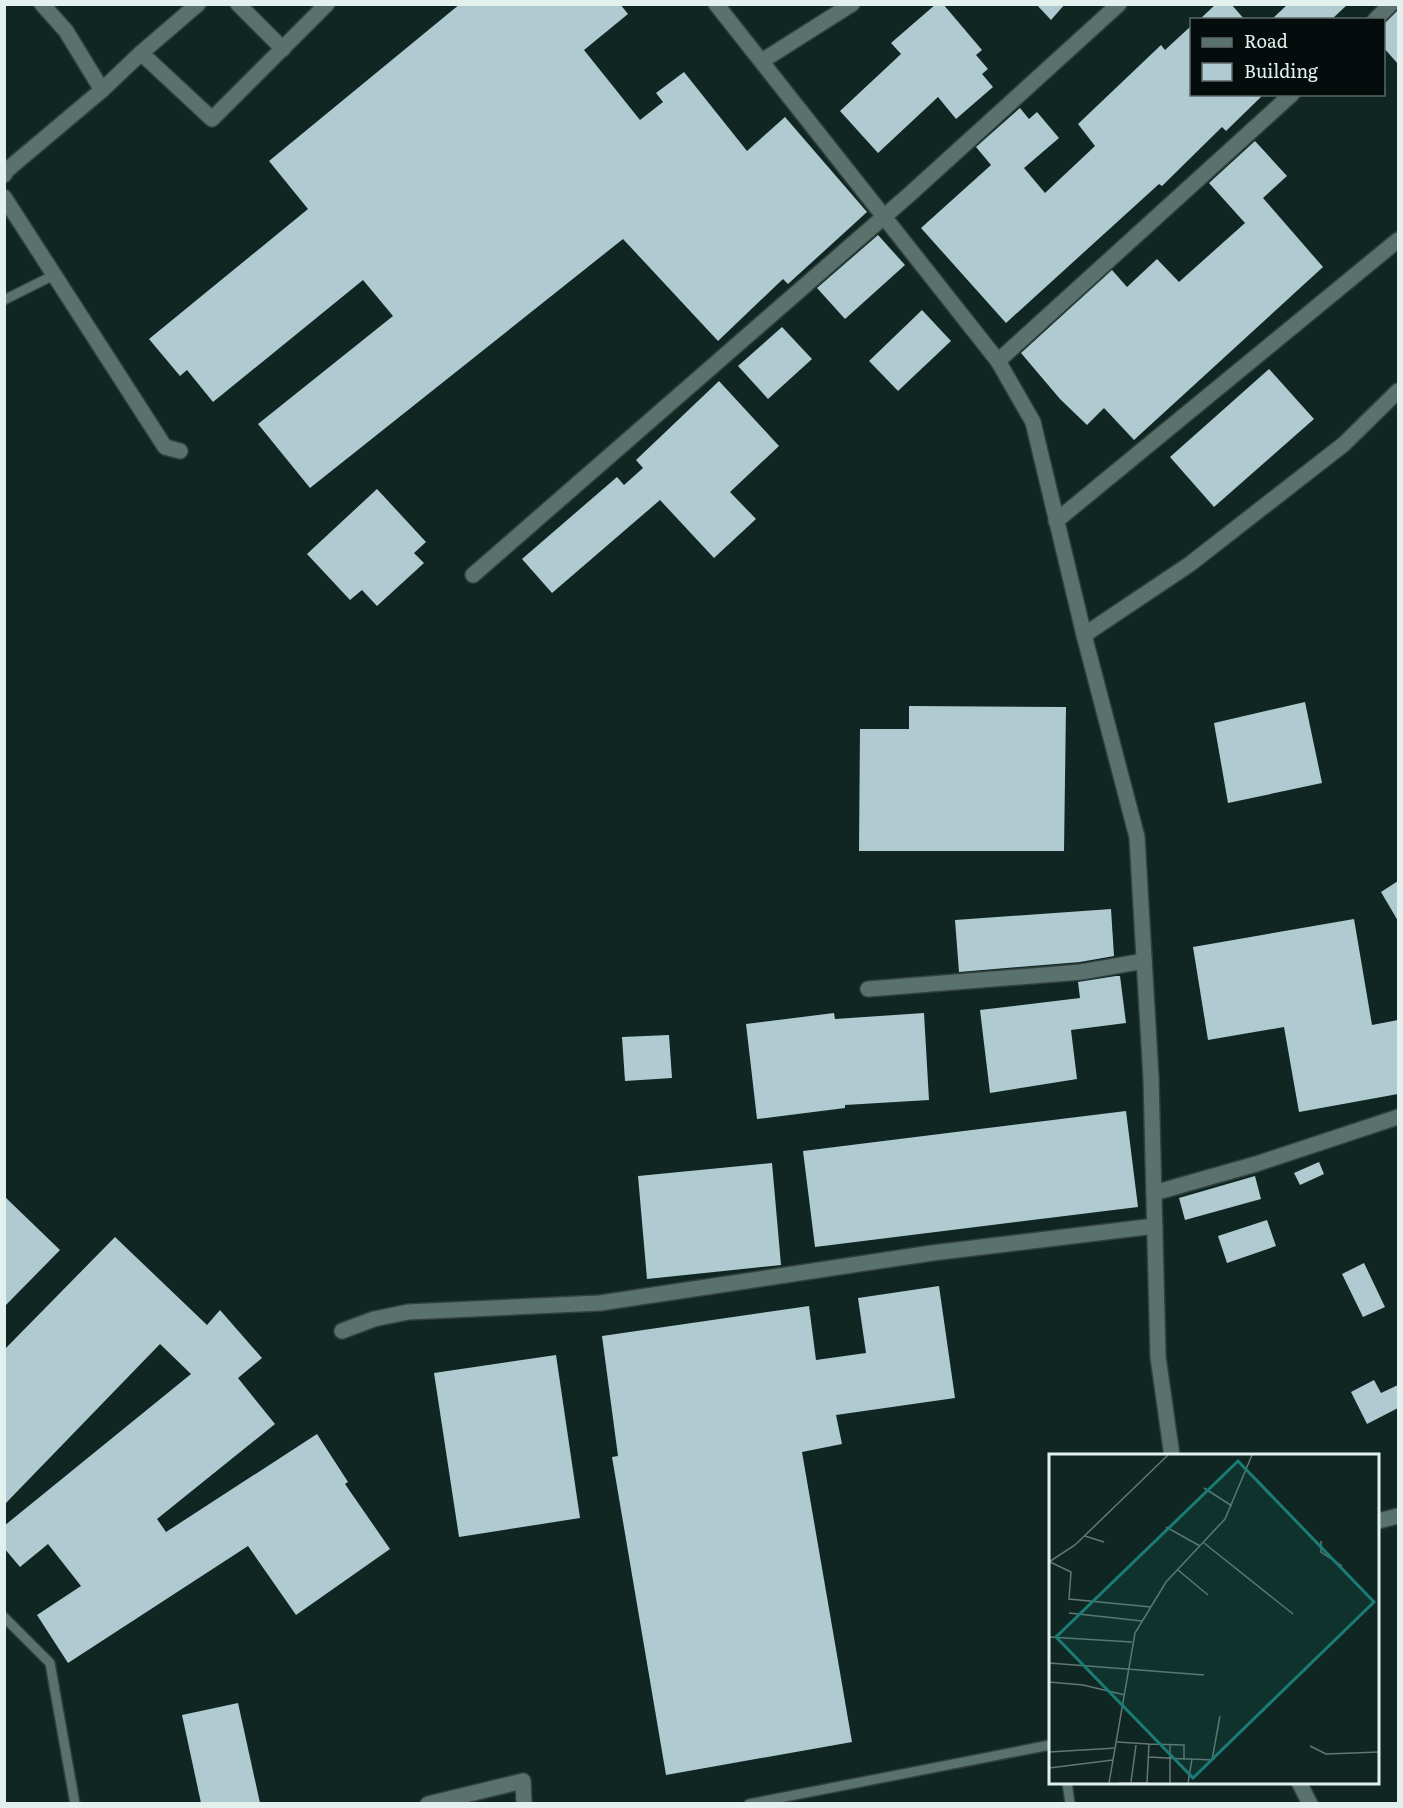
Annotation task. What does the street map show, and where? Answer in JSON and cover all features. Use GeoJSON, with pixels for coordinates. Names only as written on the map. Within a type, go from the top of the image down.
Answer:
{"type":"FeatureCollection","features":[{"type":"Feature","properties":{"kind":"street"},"geometry":{"type":"LineString","coordinates":[[42,4],[66,30],[102,90]]}},
{"type":"Feature","properties":{"kind":"street"},"geometry":{"type":"LineString","coordinates":[[4,175],[198,4]]}},
{"type":"Feature","properties":{"kind":"street"},"geometry":{"type":"LineString","coordinates":[[238,4],[283,49]]}},
{"type":"Feature","properties":{"kind":"street"},"geometry":{"type":"LineString","coordinates":[[141,53],[212,118],[327,4]]}},
{"type":"Feature","properties":{"kind":"street"},"geometry":{"type":"LineString","coordinates":[[716,4],[886,216],[998,361],[1033,422],[1084,635],[1137,837],[1154,1193],[1158,1357],[1172,1454]]}},
{"type":"Feature","properties":{"kind":"street"},"geometry":{"type":"LineString","coordinates":[[762,61],[852,4]]}},
{"type":"Feature","properties":{"kind":"street"},"geometry":{"type":"LineString","coordinates":[[473,575],[886,216],[1119,4]]}},
{"type":"Feature","properties":{"kind":"street"},"geometry":{"type":"LineString","coordinates":[[1377,18],[1391,4]]}},
{"type":"Feature","properties":{"kind":"street"},"geometry":{"type":"LineString","coordinates":[[998,361],[1290,96]]}},
{"type":"Feature","properties":{"kind":"street"},"geometry":{"type":"LineString","coordinates":[[4,197],[56,274],[165,447],[180,451]]}},
{"type":"Feature","properties":{"kind":"street"},"geometry":{"type":"LineString","coordinates":[[1056,521],[1398,240]]}},
{"type":"Feature","properties":{"kind":"street"},"geometry":{"type":"LineString","coordinates":[[1084,635],[1190,564],[1344,444],[1398,391]]}},
{"type":"Feature","properties":{"kind":"street"},"geometry":{"type":"LineString","coordinates":[[867,989],[1081,972],[1144,961]]}},
{"type":"Feature","properties":{"kind":"street"},"geometry":{"type":"LineString","coordinates":[[1154,1193],[1256,1164],[1398,1117]]}},
{"type":"Feature","properties":{"kind":"street"},"geometry":{"type":"LineString","coordinates":[[342,1331],[374,1319],[408,1312],[600,1303],[932,1253],[1155,1226]]}},
{"type":"Feature","properties":{"kind":"street"},"geometry":{"type":"LineString","coordinates":[[1379,1521],[1398,1516]]}},
{"type":"Feature","properties":{"kind":"street"},"geometry":{"type":"LineString","coordinates":[[429,1803],[523,1781],[524,1803]]}},
{"type":"Feature","properties":{"kind":"street"},"geometry":{"type":"LineString","coordinates":[[1300,1784],[1310,1803]]}},
{"type":"Feature","properties":{"kind":"lane"},"geometry":{"type":"LineString","coordinates":[[4,300],[56,274]]}},
{"type":"Feature","properties":{"kind":"lane"},"geometry":{"type":"LineString","coordinates":[[4,1617],[50,1663],[75,1803]]}},
{"type":"Feature","properties":{"kind":"lane"},"geometry":{"type":"LineString","coordinates":[[749,1803],[1049,1745]]}},
{"type":"Feature","properties":{"kind":"lane"},"geometry":{"type":"LineString","coordinates":[[1067,1784],[1070,1803]]}},
{"type":"Feature","properties":{"kind":"building"},"geometry":{"type":"Polygon","coordinates":[[[460,4],[620,4],[628,14],[584,50],[640,120],[663,102],[656,93],[684,72],[747,151],[785,117],[867,212],[788,284],[783,279],[718,341],[623,239],[310,488],[258,424],[393,316],[363,280],[213,402],[187,370],[180,376],[149,339],[308,209],[269,161],[460,4]]]}},
{"type":"Feature","properties":{"kind":"building"},"geometry":{"type":"Polygon","coordinates":[[[936,4],[943,4],[982,50],[976,55],[988,69],[982,74],[993,87],[956,119],[938,97],[878,153],[840,111],[901,54],[891,43],[936,4]]]}},
{"type":"Feature","properties":{"kind":"building"},"geometry":{"type":"Polygon","coordinates":[[[1036,4],[1065,4],[1051,20],[1036,4]]]}},
{"type":"Feature","properties":{"kind":"building"},"geometry":{"type":"Polygon","coordinates":[[[1216,4],[1231,4],[1243,18],[1201,18],[1216,4]]]}},
{"type":"Feature","properties":{"kind":"building"},"geometry":{"type":"Polygon","coordinates":[[[1288,4],[1348,4],[1333,18],[1273,18],[1288,4]]]}},
{"type":"Feature","properties":{"kind":"building"},"geometry":{"type":"Polygon","coordinates":[[[1398,10],[1398,64],[1385,49],[1385,23],[1398,10]]]}},
{"type":"Feature","properties":{"kind":"building"},"geometry":{"type":"Polygon","coordinates":[[[1190,27],[1190,96],[1262,96],[1226,131],[1222,127],[1162,186],[1159,184],[1006,323],[921,228],[991,165],[976,147],[1020,108],[1029,119],[1037,112],[1059,138],[1024,168],[1045,193],[1095,146],[1078,124],[1161,45],[1165,50],[1190,27]]]}},
{"type":"Feature","properties":{"kind":"building"},"geometry":{"type":"Polygon","coordinates":[[[1255,141],[1287,176],[1263,198],[1323,267],[1134,440],[1104,408],[1087,425],[1060,399],[1021,353],[1112,270],[1127,287],[1157,259],[1179,282],[1245,223],[1209,183],[1255,141]]]}},
{"type":"Feature","properties":{"kind":"building"},"geometry":{"type":"Polygon","coordinates":[[[878,235],[905,265],[845,319],[817,288],[878,235]]]}},
{"type":"Feature","properties":{"kind":"building"},"geometry":{"type":"Polygon","coordinates":[[[922,310],[951,341],[898,391],[869,361],[922,310]]]}},
{"type":"Feature","properties":{"kind":"building"},"geometry":{"type":"Polygon","coordinates":[[[782,327],[812,359],[768,399],[738,366],[782,327]]]}},
{"type":"Feature","properties":{"kind":"building"},"geometry":{"type":"Polygon","coordinates":[[[1269,369],[1314,419],[1214,507],[1170,457],[1269,369]]]}},
{"type":"Feature","properties":{"kind":"building"},"geometry":{"type":"Polygon","coordinates":[[[719,381],[779,446],[730,492],[756,519],[714,558],[660,500],[552,593],[522,559],[617,477],[624,485],[643,468],[636,460],[719,381]]]}},
{"type":"Feature","properties":{"kind":"building"},"geometry":{"type":"Polygon","coordinates":[[[377,489],[426,542],[414,553],[424,563],[377,606],[362,590],[350,600],[307,554],[377,489]]]}},
{"type":"Feature","properties":{"kind":"building"},"geometry":{"type":"Polygon","coordinates":[[[1305,702],[1322,783],[1228,803],[1214,723],[1305,702]]]}},
{"type":"Feature","properties":{"kind":"building"},"geometry":{"type":"Polygon","coordinates":[[[909,706],[1066,707],[1064,851],[859,851],[860,729],[909,729],[909,706]]]}},
{"type":"Feature","properties":{"kind":"building"},"geometry":{"type":"Polygon","coordinates":[[[1398,881],[1398,921],[1381,892],[1398,881]]]}},
{"type":"Feature","properties":{"kind":"building"},"geometry":{"type":"Polygon","coordinates":[[[1111,909],[1114,956],[1080,962],[959,972],[955,920],[1111,909]]]}},
{"type":"Feature","properties":{"kind":"building"},"geometry":{"type":"Polygon","coordinates":[[[1354,919],[1372,1025],[1398,1020],[1398,1094],[1299,1112],[1284,1027],[1208,1040],[1193,947],[1354,919]]]}},
{"type":"Feature","properties":{"kind":"building"},"geometry":{"type":"Polygon","coordinates":[[[1120,976],[1126,1023],[1071,1030],[1077,1079],[990,1093],[980,1010],[1080,998],[1078,982],[1120,976]]]}},
{"type":"Feature","properties":{"kind":"building"},"geometry":{"type":"Polygon","coordinates":[[[834,1013],[835,1019],[924,1013],[929,1100],[845,1105],[845,1108],[757,1119],[746,1024],[834,1013]]]}},
{"type":"Feature","properties":{"kind":"building"},"geometry":{"type":"Polygon","coordinates":[[[669,1035],[672,1078],[625,1081],[622,1037],[669,1035]]]}},
{"type":"Feature","properties":{"kind":"building"},"geometry":{"type":"Polygon","coordinates":[[[1126,1111],[1138,1207],[815,1247],[803,1151],[1126,1111]]]}},
{"type":"Feature","properties":{"kind":"building"},"geometry":{"type":"Polygon","coordinates":[[[1319,1162],[1324,1174],[1300,1185],[1294,1173],[1319,1162]]]}},
{"type":"Feature","properties":{"kind":"building"},"geometry":{"type":"Polygon","coordinates":[[[772,1163],[781,1265],[647,1279],[638,1176],[772,1163]]]}},
{"type":"Feature","properties":{"kind":"building"},"geometry":{"type":"Polygon","coordinates":[[[1255,1176],[1261,1199],[1185,1220],[1179,1198],[1255,1176]]]}},
{"type":"Feature","properties":{"kind":"building"},"geometry":{"type":"Polygon","coordinates":[[[4,1196],[60,1250],[4,1307],[4,1196]]]}},
{"type":"Feature","properties":{"kind":"building"},"geometry":{"type":"Polygon","coordinates":[[[1267,1220],[1276,1246],[1227,1263],[1218,1236],[1267,1220]]]}},
{"type":"Feature","properties":{"kind":"building"},"geometry":{"type":"Polygon","coordinates":[[[115,1237],[207,1325],[220,1310],[262,1358],[238,1378],[275,1424],[157,1519],[166,1532],[317,1434],[348,1482],[345,1484],[390,1549],[296,1615],[248,1546],[68,1663],[37,1615],[81,1586],[48,1544],[20,1567],[4,1548],[4,1526],[191,1374],[160,1344],[4,1505],[4,1350],[115,1237]]]}},
{"type":"Feature","properties":{"kind":"building"},"geometry":{"type":"Polygon","coordinates":[[[1364,1263],[1385,1307],[1363,1317],[1342,1274],[1364,1263]]]}},
{"type":"Feature","properties":{"kind":"building"},"geometry":{"type":"Polygon","coordinates":[[[939,1286],[955,1398],[836,1415],[842,1444],[802,1452],[852,1742],[666,1775],[612,1457],[618,1456],[602,1336],[809,1306],[816,1360],[866,1353],[858,1298],[939,1286]]]}},
{"type":"Feature","properties":{"kind":"building"},"geometry":{"type":"Polygon","coordinates":[[[556,1355],[580,1518],[459,1537],[434,1373],[556,1355]]]}},
{"type":"Feature","properties":{"kind":"building"},"geometry":{"type":"Polygon","coordinates":[[[1374,1380],[1381,1393],[1398,1385],[1398,1408],[1367,1424],[1351,1392],[1374,1380]]]}},
{"type":"Feature","properties":{"kind":"building"},"geometry":{"type":"Polygon","coordinates":[[[238,1703],[260,1803],[201,1803],[182,1715],[238,1703]]]}}]}
